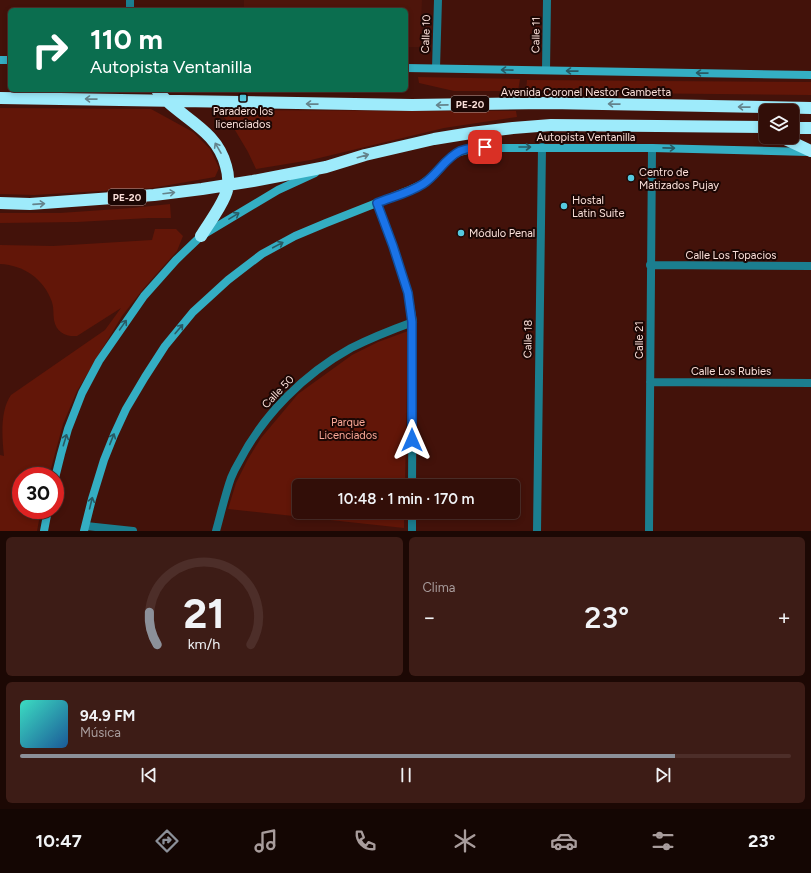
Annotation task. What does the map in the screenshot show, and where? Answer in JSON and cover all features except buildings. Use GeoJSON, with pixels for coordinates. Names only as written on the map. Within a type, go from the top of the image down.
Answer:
{"type":"FeatureCollection","features":[{"type":"Feature","properties":{"kind":"highway"},"geometry":{"type":"LineString","coordinates":[[159,92],[168,102],[206,132],[216,144],[224,159],[228,172],[228,185],[225,196],[201,236]]}},
{"type":"Feature","properties":{"kind":"highway","name":"Avenida Coronel Nestor Gambetta"},"geometry":{"type":"LineString","coordinates":[[0,98],[168,102],[412,105],[550,103],[811,108]]}},
{"type":"Feature","properties":{"kind":"highway","name":"PE-20"},"geometry":{"type":"LineString","coordinates":[[0,203],[30,204],[154,195],[253,182],[326,167],[366,155],[434,139],[513,128],[551,125],[759,128]]}},
{"type":"Feature","properties":{"kind":"highway"},"geometry":{"type":"LineString","coordinates":[[799,128],[811,128]]}},
{"type":"Feature","properties":{"kind":"highway"},"geometry":{"type":"LineString","coordinates":[[795,144],[811,152]]}},
{"type":"Feature","properties":{"kind":"street","name":"Calle 10"},"geometry":{"type":"LineString","coordinates":[[436,68],[438,0]]}},
{"type":"Feature","properties":{"kind":"street","name":"Calle 11"},"geometry":{"type":"LineString","coordinates":[[546,70],[547,0]]}},
{"type":"Feature","properties":{"kind":"street"},"geometry":{"type":"LineString","coordinates":[[408,68],[811,75]]}},
{"type":"Feature","properties":{"kind":"street","name":"Autopista Ventanilla"},"geometry":{"type":"LineString","coordinates":[[85,528],[99,476],[114,435],[134,396],[165,346],[193,312],[228,280],[262,254],[295,236],[422,184],[434,175],[451,157],[468,149],[485,147],[652,148],[811,152]]}},
{"type":"Feature","properties":{"kind":"street","name":"Calle 18"},"geometry":{"type":"LineString","coordinates":[[537,531],[542,148]]}},
{"type":"Feature","properties":{"kind":"street","name":"Calle 21"},"geometry":{"type":"LineString","coordinates":[[649,531],[652,148]]}},
{"type":"Feature","properties":{"kind":"street"},"geometry":{"type":"LineString","coordinates":[[58,467],[71,422],[82,393],[99,361],[144,296],[176,260],[201,236],[278,190],[326,167]]}},
{"type":"Feature","properties":{"kind":"street"},"geometry":{"type":"LineString","coordinates":[[377,203],[408,293],[412,322],[412,479]]}},
{"type":"Feature","properties":{"kind":"street","name":"Calle Los Topacios"},"geometry":{"type":"LineString","coordinates":[[650,265],[811,266]]}},
{"type":"Feature","properties":{"kind":"street","name":"Calle 50"},"geometry":{"type":"LineString","coordinates":[[216,531],[231,478],[258,430],[278,407],[299,385],[324,365],[350,349],[376,336],[412,322]]}},
{"type":"Feature","properties":{"kind":"street","name":"Calle Los Rubies"},"geometry":{"type":"LineString","coordinates":[[650,382],[811,383]]}},
{"type":"Feature","properties":{"kind":"street"},"geometry":{"type":"LineString","coordinates":[[44,531],[46,519]]}},
{"type":"Feature","properties":{"kind":"street"},"geometry":{"type":"LineString","coordinates":[[412,519],[412,531]]}},
{"type":"Feature","properties":{"kind":"street"},"geometry":{"type":"LineString","coordinates":[[85,528],[134,531]]}},
{"type":"Feature","properties":{"kind":"shaded area"},"geometry":{"type":"Polygon","coordinates":[[[244,0],[422,0],[420,47],[408,47],[408,8],[244,8],[244,0]]]}},
{"type":"Feature","properties":{"kind":"green space"},"geometry":{"type":"Polygon","coordinates":[[[418,77],[520,79],[518,91],[454,91],[419,83],[418,77]]]}},
{"type":"Feature","properties":{"kind":"green space"},"geometry":{"type":"Polygon","coordinates":[[[527,80],[811,82],[811,95],[526,92],[527,80]]]}},
{"type":"Feature","properties":{"kind":"green space"},"geometry":{"type":"Polygon","coordinates":[[[0,108],[151,109],[193,132],[210,149],[219,168],[215,177],[152,188],[34,195],[0,194],[0,108]]]}},
{"type":"Feature","properties":{"kind":"green space"},"geometry":{"type":"Polygon","coordinates":[[[216,110],[516,111],[517,117],[444,128],[311,160],[256,169],[232,125],[216,110]]]}},
{"type":"Feature","properties":{"kind":"green space"},"geometry":{"type":"Polygon","coordinates":[[[170,204],[171,218],[77,222],[0,223],[0,213],[60,213],[170,204]]]}},
{"type":"Feature","properties":{"kind":"green space"},"geometry":{"type":"Polygon","coordinates":[[[155,229],[176,229],[183,236],[177,251],[144,288],[122,316],[77,391],[63,424],[51,467],[12,467],[12,519],[39,519],[37,531],[0,531],[0,455],[4,456],[3,416],[7,401],[11,395],[105,330],[121,308],[77,336],[65,335],[59,331],[55,324],[52,302],[44,286],[25,270],[0,264],[0,245],[53,246],[152,240],[155,229]]]}},
{"type":"Feature","properties":{"kind":"green space","name":"Parque Licenciados"},"geometry":{"type":"Polygon","coordinates":[[[408,331],[405,479],[292,479],[292,516],[228,509],[236,483],[248,459],[261,438],[298,394],[352,355],[378,342],[408,331]]]}},
{"type":"Feature","properties":{"kind":"green space","name":"Parque Licenciados"},"geometry":{"type":"Polygon","coordinates":[[[321,519],[404,519],[404,528],[321,519]]]}},
{"type":"Feature","properties":{"kind":"place","name":"Paradero los licenciados"},"geometry":{"type":"Point","coordinates":[243,98]}},
{"type":"Feature","properties":{"kind":"place","name":"Centro de Matizados Pujay"},"geometry":{"type":"Point","coordinates":[631,178]}},
{"type":"Feature","properties":{"kind":"place","name":"Hostal Latin Suite"},"geometry":{"type":"Point","coordinates":[564,206]}},
{"type":"Feature","properties":{"kind":"place","name":"Módulo Penal"},"geometry":{"type":"Point","coordinates":[461,233]}},
{"type":"Feature","properties":{"kind":"route"},"geometry":{"type":"LineString","coordinates":[[412,440],[412,322],[408,293],[377,203],[422,184],[434,175],[451,157],[459,152],[468,149],[485,147]]}}]}
